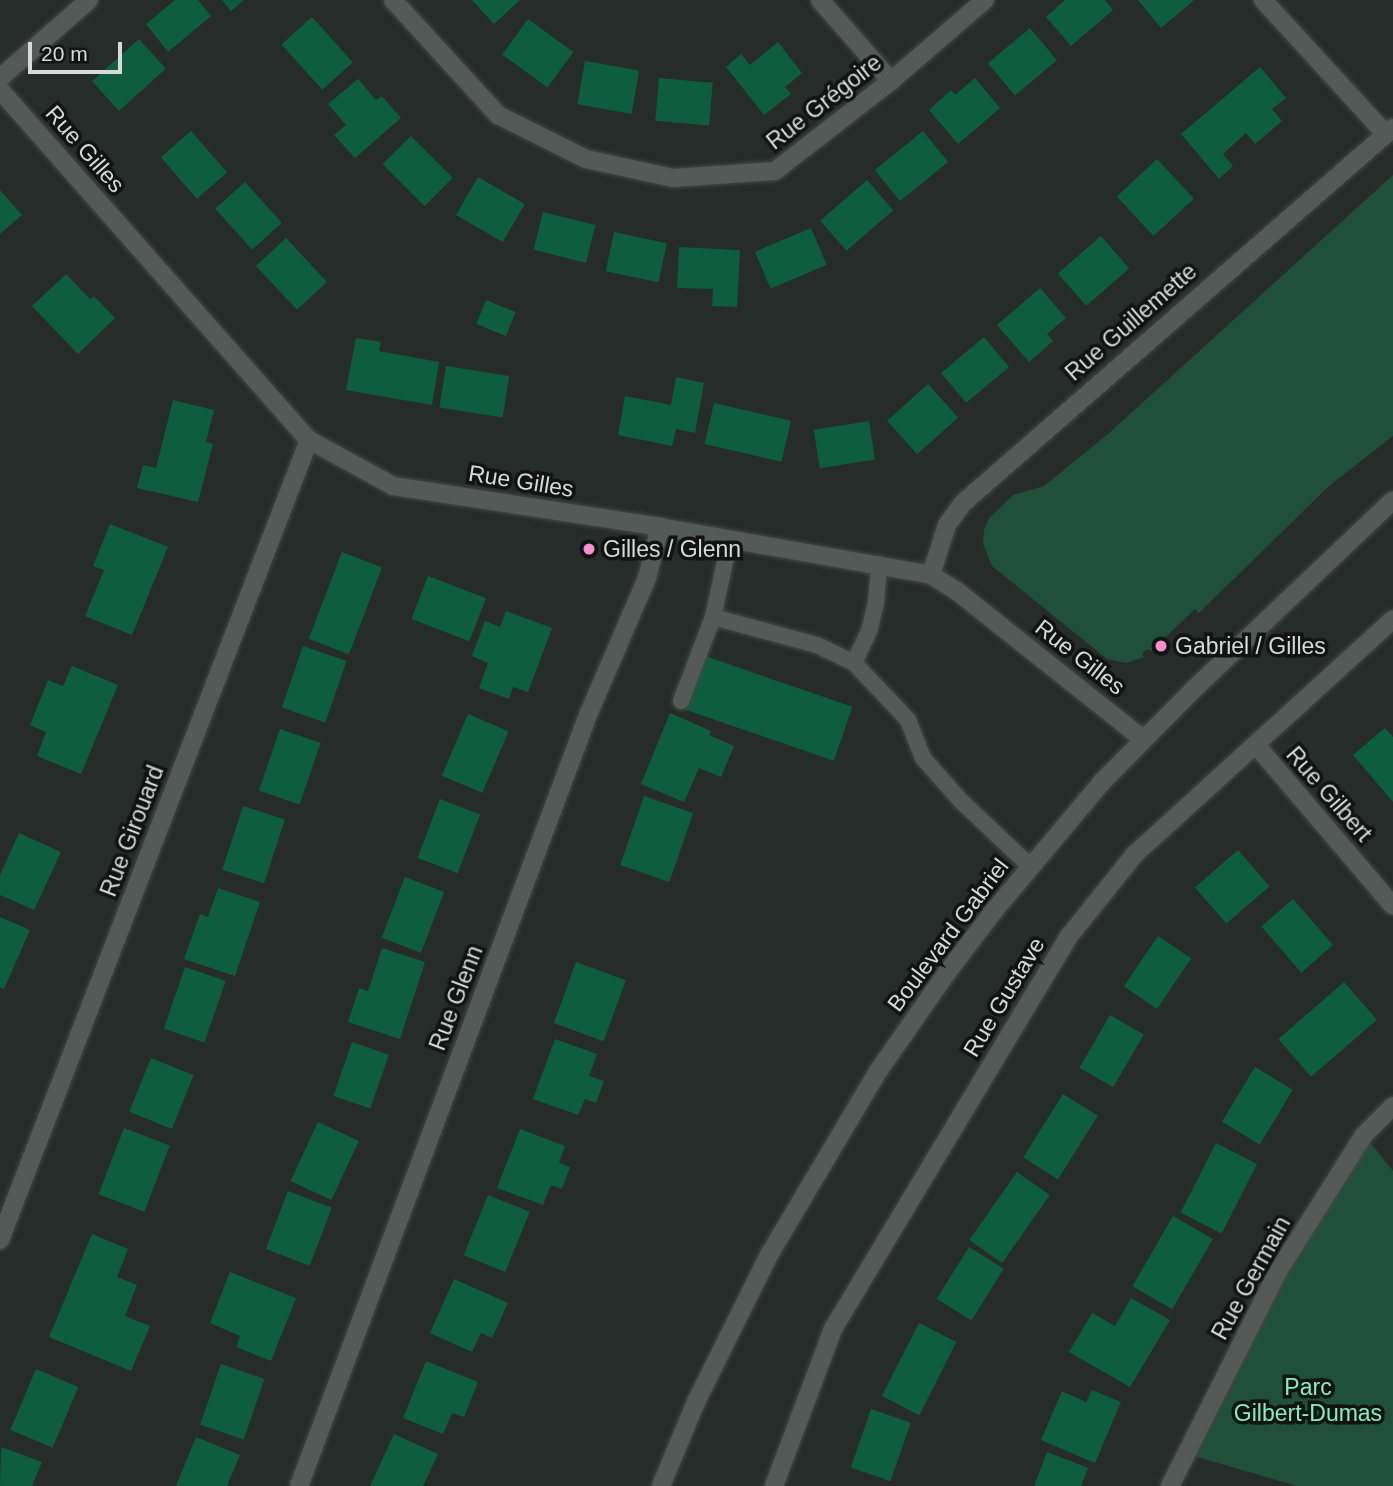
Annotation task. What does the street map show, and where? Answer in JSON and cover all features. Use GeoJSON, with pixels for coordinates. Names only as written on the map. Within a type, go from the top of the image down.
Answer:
{"type":"FeatureCollection","features":[{"type":"Feature","properties":{"kind":"street"},"geometry":{"type":"LineString","coordinates":[[0,78],[89,0]]}},
{"type":"Feature","properties":{"kind":"street","name":"Rue Grégoire"},"geometry":{"type":"LineString","coordinates":[[393,0],[498,115],[586,159],[673,178],[775,172],[891,81],[985,0]]}},
{"type":"Feature","properties":{"kind":"street"},"geometry":{"type":"LineString","coordinates":[[820,0],[891,81]]}},
{"type":"Feature","properties":{"kind":"street"},"geometry":{"type":"LineString","coordinates":[[1264,0],[1390,131]]}},
{"type":"Feature","properties":{"kind":"street","name":"Rue Gilles"},"geometry":{"type":"LineString","coordinates":[[0,90],[309,440],[393,486],[660,527],[931,575],[958,592],[1143,739]]}},
{"type":"Feature","properties":{"kind":"street","name":"Rue Guillemette"},"geometry":{"type":"LineString","coordinates":[[931,575],[947,524],[976,489],[1390,131]]}},
{"type":"Feature","properties":{"kind":"street","name":"Rue Girouard"},"geometry":{"type":"LineString","coordinates":[[0,1240],[309,440]]}},
{"type":"Feature","properties":{"kind":"street","name":"Boulevard Gabriel"},"geometry":{"type":"LineString","coordinates":[[661,1486],[696,1402],[747,1298],[834,1142],[939,984],[1031,867],[1143,739],[1393,500]]}},
{"type":"Feature","properties":{"kind":"street","name":"Rue Glenn"},"geometry":{"type":"LineString","coordinates":[[299,1486],[588,715],[647,578],[660,527]]}},
{"type":"Feature","properties":{"kind":"street","name":"Rue Gustave"},"geometry":{"type":"LineString","coordinates":[[774,1486],[833,1329],[1070,935],[1135,854],[1393,619]]}},
{"type":"Feature","properties":{"kind":"street","name":"Rue Gilbert"},"geometry":{"type":"LineString","coordinates":[[1256,745],[1393,906]]}},
{"type":"Feature","properties":{"kind":"street","name":"Rue Germain"},"geometry":{"type":"LineString","coordinates":[[1170,1486],[1278,1273],[1364,1135],[1393,1106]]}},
{"type":"Feature","properties":{"kind":"lane"},"geometry":{"type":"LineString","coordinates":[[681,702],[713,617],[730,539]]}},
{"type":"Feature","properties":{"kind":"lane"},"geometry":{"type":"LineString","coordinates":[[854,663],[870,628],[879,564]]}},
{"type":"Feature","properties":{"kind":"lane"},"geometry":{"type":"LineString","coordinates":[[713,617],[817,645],[854,663],[908,719],[923,758],[961,801],[1031,867]]}},
{"type":"Feature","properties":{"kind":"green space"},"geometry":{"type":"Polygon","coordinates":[[[1393,175],[1393,436],[1329,486],[1199,613],[1195,609],[1151,651],[1147,649],[1142,654],[1144,657],[1126,663],[1107,659],[992,566],[983,544],[984,530],[989,518],[1013,495],[1044,486],[1108,434],[1393,175]]]}},
{"type":"Feature","properties":{"kind":"green space","name":"Parc Gilbert-Dumas"},"geometry":{"type":"Polygon","coordinates":[[[1364,1135],[1393,1171],[1393,1486],[1297,1486],[1187,1454],[1277,1273],[1364,1135]]]}},
{"type":"Feature","properties":{"kind":"building"},"geometry":{"type":"Polygon","coordinates":[[[175,0],[198,0],[211,16],[168,52],[146,24],[175,0]]]}},
{"type":"Feature","properties":{"kind":"building"},"geometry":{"type":"Polygon","coordinates":[[[222,0],[244,0],[231,11],[222,0]]]}},
{"type":"Feature","properties":{"kind":"building"},"geometry":{"type":"Polygon","coordinates":[[[472,0],[520,0],[494,24],[472,0]]]}},
{"type":"Feature","properties":{"kind":"building"},"geometry":{"type":"Polygon","coordinates":[[[1065,0],[1105,0],[1113,10],[1071,46],[1046,17],[1065,0]]]}},
{"type":"Feature","properties":{"kind":"building"},"geometry":{"type":"Polygon","coordinates":[[[1138,0],[1194,0],[1161,28],[1138,0]]]}},
{"type":"Feature","properties":{"kind":"building"},"geometry":{"type":"Polygon","coordinates":[[[312,17],[353,62],[322,90],[282,44],[312,17]]]}},
{"type":"Feature","properties":{"kind":"building"},"geometry":{"type":"Polygon","coordinates":[[[528,19],[573,52],[547,88],[502,55],[528,19]]]}},
{"type":"Feature","properties":{"kind":"building"},"geometry":{"type":"Polygon","coordinates":[[[1030,28],[1057,60],[1015,96],[988,63],[1030,28]]]}},
{"type":"Feature","properties":{"kind":"building"},"geometry":{"type":"Polygon","coordinates":[[[139,39],[166,69],[119,111],[92,81],[139,39]]]}},
{"type":"Feature","properties":{"kind":"building"},"geometry":{"type":"Polygon","coordinates":[[[778,42],[802,73],[785,87],[791,94],[764,115],[726,67],[741,54],[750,65],[778,42]]]}},
{"type":"Feature","properties":{"kind":"building"},"geometry":{"type":"Polygon","coordinates":[[[585,61],[639,71],[632,114],[577,104],[585,61]]]}},
{"type":"Feature","properties":{"kind":"building"},"geometry":{"type":"Polygon","coordinates":[[[1260,67],[1286,98],[1272,109],[1282,121],[1255,144],[1246,133],[1223,154],[1233,166],[1219,179],[1181,134],[1260,67]]]}},
{"type":"Feature","properties":{"kind":"building"},"geometry":{"type":"Polygon","coordinates":[[[659,78],[713,83],[709,126],[655,121],[659,78]]]}},
{"type":"Feature","properties":{"kind":"building"},"geometry":{"type":"Polygon","coordinates":[[[975,78],[1000,108],[958,144],[929,110],[951,90],[955,95],[975,78]]]}},
{"type":"Feature","properties":{"kind":"building"},"geometry":{"type":"Polygon","coordinates":[[[358,79],[376,100],[382,96],[401,118],[355,158],[334,135],[346,125],[328,104],[358,79]]]}},
{"type":"Feature","properties":{"kind":"building"},"geometry":{"type":"Polygon","coordinates":[[[191,131],[227,173],[197,199],[161,157],[191,131]]]}},
{"type":"Feature","properties":{"kind":"building"},"geometry":{"type":"Polygon","coordinates":[[[923,131],[948,162],[900,201],[875,170],[923,131]]]}},
{"type":"Feature","properties":{"kind":"building"},"geometry":{"type":"Polygon","coordinates":[[[411,136],[453,178],[424,206],[383,164],[411,136]]]}},
{"type":"Feature","properties":{"kind":"building"},"geometry":{"type":"Polygon","coordinates":[[[1157,159],[1194,198],[1154,236],[1117,197],[1157,159]]]}},
{"type":"Feature","properties":{"kind":"building"},"geometry":{"type":"Polygon","coordinates":[[[478,177],[525,204],[503,242],[456,215],[478,177]]]}},
{"type":"Feature","properties":{"kind":"building"},"geometry":{"type":"Polygon","coordinates":[[[867,180],[893,210],[846,251],[820,221],[867,180]]]}},
{"type":"Feature","properties":{"kind":"building"},"geometry":{"type":"Polygon","coordinates":[[[245,182],[282,223],[252,250],[215,209],[245,182]]]}},
{"type":"Feature","properties":{"kind":"building"},"geometry":{"type":"Polygon","coordinates":[[[0,190],[22,215],[0,234],[0,190]]]}},
{"type":"Feature","properties":{"kind":"building"},"geometry":{"type":"Polygon","coordinates":[[[543,212],[595,225],[586,263],[534,250],[543,212]]]}},
{"type":"Feature","properties":{"kind":"building"},"geometry":{"type":"Polygon","coordinates":[[[811,228],[827,265],[770,289],[755,252],[811,228]]]}},
{"type":"Feature","properties":{"kind":"building"},"geometry":{"type":"Polygon","coordinates":[[[614,232],[667,243],[659,282],[606,271],[614,232]]]}},
{"type":"Feature","properties":{"kind":"building"},"geometry":{"type":"Polygon","coordinates":[[[1101,236],[1129,268],[1086,306],[1058,273],[1101,236]]]}},
{"type":"Feature","properties":{"kind":"building"},"geometry":{"type":"Polygon","coordinates":[[[286,238],[327,282],[297,310],[256,266],[286,238]]]}},
{"type":"Feature","properties":{"kind":"building"},"geometry":{"type":"Polygon","coordinates":[[[679,247],[740,250],[737,307],[712,306],[713,289],[677,288],[679,247]]]}},
{"type":"Feature","properties":{"kind":"building"},"geometry":{"type":"Polygon","coordinates":[[[66,274],[90,299],[94,296],[115,318],[78,354],[32,306],[66,274]]]}},
{"type":"Feature","properties":{"kind":"building"},"geometry":{"type":"Polygon","coordinates":[[[1040,288],[1066,318],[1047,334],[1053,341],[1029,362],[997,325],[1040,288]]]}},
{"type":"Feature","properties":{"kind":"building"},"geometry":{"type":"Polygon","coordinates":[[[486,300],[516,312],[506,336],[476,324],[486,300]]]}},
{"type":"Feature","properties":{"kind":"building"},"geometry":{"type":"Polygon","coordinates":[[[984,337],[1009,367],[966,403],[941,373],[984,337]]]}},
{"type":"Feature","properties":{"kind":"building"},"geometry":{"type":"Polygon","coordinates":[[[356,338],[381,342],[379,351],[439,362],[432,405],[346,390],[356,338]]]}},
{"type":"Feature","properties":{"kind":"building"},"geometry":{"type":"Polygon","coordinates":[[[446,366],[509,376],[503,417],[439,407],[446,366]]]}},
{"type":"Feature","properties":{"kind":"building"},"geometry":{"type":"Polygon","coordinates":[[[676,377],[704,383],[695,433],[676,429],[672,446],[618,435],[625,396],[671,405],[676,377]]]}},
{"type":"Feature","properties":{"kind":"building"},"geometry":{"type":"Polygon","coordinates":[[[928,384],[958,417],[917,454],[887,421],[928,384]]]}},
{"type":"Feature","properties":{"kind":"building"},"geometry":{"type":"Polygon","coordinates":[[[173,400],[214,410],[206,442],[213,444],[198,502],[137,488],[143,465],[156,468],[173,400]]]}},
{"type":"Feature","properties":{"kind":"building"},"geometry":{"type":"Polygon","coordinates":[[[714,403],[791,421],[782,462],[705,444],[714,403]]]}},
{"type":"Feature","properties":{"kind":"building"},"geometry":{"type":"Polygon","coordinates":[[[869,421],[875,460],[820,468],[814,430],[869,421]]]}},
{"type":"Feature","properties":{"kind":"building"},"geometry":{"type":"Polygon","coordinates":[[[110,524],[168,547],[132,635],[85,616],[104,570],[93,566],[110,524]]]}},
{"type":"Feature","properties":{"kind":"building"},"geometry":{"type":"Polygon","coordinates":[[[342,552],[382,567],[349,654],[309,639],[342,552]]]}},
{"type":"Feature","properties":{"kind":"building"},"geometry":{"type":"Polygon","coordinates":[[[428,576],[486,598],[469,641],[412,619],[428,576]]]}},
{"type":"Feature","properties":{"kind":"building"},"geometry":{"type":"Polygon","coordinates":[[[506,611],[552,628],[528,692],[513,687],[509,699],[479,688],[488,663],[472,656],[485,621],[500,627],[506,611]]]}},
{"type":"Feature","properties":{"kind":"building"},"geometry":{"type":"Polygon","coordinates":[[[303,646],[346,661],[325,722],[282,707],[303,646]]]}},
{"type":"Feature","properties":{"kind":"building"},"geometry":{"type":"Polygon","coordinates":[[[702,655],[852,707],[834,761],[683,709],[702,655]]]}},
{"type":"Feature","properties":{"kind":"building"},"geometry":{"type":"Polygon","coordinates":[[[72,666],[118,685],[81,774],[37,756],[46,732],[30,725],[48,680],[63,686],[72,666]]]}},
{"type":"Feature","properties":{"kind":"building"},"geometry":{"type":"Polygon","coordinates":[[[670,713],[711,731],[709,735],[734,746],[721,777],[699,768],[684,802],[641,784],[670,713]]]}},
{"type":"Feature","properties":{"kind":"building"},"geometry":{"type":"Polygon","coordinates":[[[468,714],[509,731],[482,793],[442,776],[468,714]]]}},
{"type":"Feature","properties":{"kind":"building"},"geometry":{"type":"Polygon","coordinates":[[[1385,728],[1393,737],[1393,802],[1353,755],[1385,728]]]}},
{"type":"Feature","properties":{"kind":"building"},"geometry":{"type":"Polygon","coordinates":[[[280,729],[321,743],[299,804],[259,790],[280,729]]]}},
{"type":"Feature","properties":{"kind":"building"},"geometry":{"type":"Polygon","coordinates":[[[644,796],[693,813],[669,882],[620,865],[644,796]]]}},
{"type":"Feature","properties":{"kind":"building"},"geometry":{"type":"Polygon","coordinates":[[[440,799],[480,814],[458,873],[417,858],[440,799]]]}},
{"type":"Feature","properties":{"kind":"building"},"geometry":{"type":"Polygon","coordinates":[[[243,806],[285,820],[264,883],[222,870],[243,806]]]}},
{"type":"Feature","properties":{"kind":"building"},"geometry":{"type":"Polygon","coordinates":[[[19,833],[61,852],[34,910],[0,895],[0,875],[19,833]]]}},
{"type":"Feature","properties":{"kind":"building"},"geometry":{"type":"Polygon","coordinates":[[[1238,850],[1269,886],[1226,924],[1195,887],[1238,850]]]}},
{"type":"Feature","properties":{"kind":"building"},"geometry":{"type":"Polygon","coordinates":[[[405,877],[444,892],[421,953],[382,938],[405,877]]]}},
{"type":"Feature","properties":{"kind":"building"},"geometry":{"type":"Polygon","coordinates":[[[218,888],[260,902],[235,976],[184,959],[200,914],[208,917],[218,888]]]}},
{"type":"Feature","properties":{"kind":"building"},"geometry":{"type":"Polygon","coordinates":[[[1293,899],[1333,945],[1301,973],[1261,927],[1293,899]]]}},
{"type":"Feature","properties":{"kind":"building"},"geometry":{"type":"Polygon","coordinates":[[[0,917],[30,930],[4,989],[0,987],[0,917]]]}},
{"type":"Feature","properties":{"kind":"building"},"geometry":{"type":"Polygon","coordinates":[[[1158,936],[1191,958],[1157,1009],[1124,987],[1158,936]]]}},
{"type":"Feature","properties":{"kind":"building"},"geometry":{"type":"Polygon","coordinates":[[[382,948],[425,962],[400,1039],[348,1022],[359,988],[368,991],[382,948]]]}},
{"type":"Feature","properties":{"kind":"building"},"geometry":{"type":"Polygon","coordinates":[[[576,962],[626,980],[604,1041],[554,1023],[576,962]]]}},
{"type":"Feature","properties":{"kind":"building"},"geometry":{"type":"Polygon","coordinates":[[[185,967],[226,981],[204,1042],[164,1028],[185,967]]]}},
{"type":"Feature","properties":{"kind":"building"},"geometry":{"type":"Polygon","coordinates":[[[1344,982],[1377,1020],[1311,1077],[1278,1039],[1344,982]]]}},
{"type":"Feature","properties":{"kind":"building"},"geometry":{"type":"Polygon","coordinates":[[[1110,1015],[1144,1034],[1113,1087],[1080,1068],[1110,1015]]]}},
{"type":"Feature","properties":{"kind":"building"},"geometry":{"type":"Polygon","coordinates":[[[555,1039],[597,1054],[589,1076],[604,1081],[596,1103],[585,1099],[578,1115],[533,1099],[555,1039]]]}},
{"type":"Feature","properties":{"kind":"building"},"geometry":{"type":"Polygon","coordinates":[[[352,1042],[389,1055],[370,1109],[333,1096],[352,1042]]]}},
{"type":"Feature","properties":{"kind":"building"},"geometry":{"type":"Polygon","coordinates":[[[151,1058],[194,1075],[172,1129],[129,1112],[151,1058]]]}},
{"type":"Feature","properties":{"kind":"building"},"geometry":{"type":"Polygon","coordinates":[[[1255,1067],[1293,1090],[1260,1145],[1222,1122],[1255,1067]]]}},
{"type":"Feature","properties":{"kind":"building"},"geometry":{"type":"Polygon","coordinates":[[[1063,1094],[1098,1116],[1058,1179],[1023,1158],[1063,1094]]]}},
{"type":"Feature","properties":{"kind":"building"},"geometry":{"type":"Polygon","coordinates":[[[318,1122],[359,1141],[331,1200],[291,1181],[318,1122]]]}},
{"type":"Feature","properties":{"kind":"building"},"geometry":{"type":"Polygon","coordinates":[[[124,1128],[170,1146],[144,1212],[99,1194],[124,1128]]]}},
{"type":"Feature","properties":{"kind":"building"},"geometry":{"type":"Polygon","coordinates":[[[520,1129],[565,1146],[559,1163],[570,1167],[562,1189],[551,1185],[543,1205],[497,1188],[520,1129]]]}},
{"type":"Feature","properties":{"kind":"building"},"geometry":{"type":"Polygon","coordinates":[[[1216,1143],[1257,1164],[1222,1233],[1181,1212],[1216,1143]]]}},
{"type":"Feature","properties":{"kind":"building"},"geometry":{"type":"Polygon","coordinates":[[[1017,1172],[1050,1195],[1002,1263],[969,1240],[1017,1172]]]}},
{"type":"Feature","properties":{"kind":"building"},"geometry":{"type":"Polygon","coordinates":[[[288,1191],[332,1208],[310,1266],[266,1249],[288,1191]]]}},
{"type":"Feature","properties":{"kind":"building"},"geometry":{"type":"Polygon","coordinates":[[[488,1195],[530,1212],[505,1272],[464,1255],[488,1195]]]}},
{"type":"Feature","properties":{"kind":"building"},"geometry":{"type":"Polygon","coordinates":[[[1173,1216],[1213,1239],[1172,1309],[1132,1286],[1173,1216]]]}},
{"type":"Feature","properties":{"kind":"building"},"geometry":{"type":"Polygon","coordinates":[[[92,1234],[128,1249],[117,1277],[137,1285],[125,1316],[150,1326],[131,1371],[49,1337],[92,1234]]]}},
{"type":"Feature","properties":{"kind":"building"},"geometry":{"type":"Polygon","coordinates":[[[969,1247],[1004,1269],[971,1320],[937,1299],[969,1247]]]}},
{"type":"Feature","properties":{"kind":"building"},"geometry":{"type":"Polygon","coordinates":[[[230,1272],[296,1298],[271,1361],[236,1347],[240,1336],[210,1323],[230,1272]]]}},
{"type":"Feature","properties":{"kind":"building"},"geometry":{"type":"Polygon","coordinates":[[[454,1279],[508,1303],[492,1338],[481,1333],[472,1352],[430,1333],[454,1279]]]}},
{"type":"Feature","properties":{"kind":"building"},"geometry":{"type":"Polygon","coordinates":[[[1131,1298],[1170,1320],[1130,1387],[1069,1352],[1092,1313],[1115,1326],[1131,1298]]]}},
{"type":"Feature","properties":{"kind":"building"},"geometry":{"type":"Polygon","coordinates":[[[919,1323],[956,1342],[919,1415],[882,1396],[919,1323]]]}},
{"type":"Feature","properties":{"kind":"building"},"geometry":{"type":"Polygon","coordinates":[[[426,1361],[478,1382],[464,1417],[452,1413],[443,1434],[403,1418],[426,1361]]]}},
{"type":"Feature","properties":{"kind":"building"},"geometry":{"type":"Polygon","coordinates":[[[221,1364],[264,1379],[244,1439],[200,1425],[221,1364]]]}},
{"type":"Feature","properties":{"kind":"building"},"geometry":{"type":"Polygon","coordinates":[[[36,1369],[78,1387],[53,1448],[10,1430],[36,1369]]]}},
{"type":"Feature","properties":{"kind":"building"},"geometry":{"type":"Polygon","coordinates":[[[1092,1390],[1121,1402],[1095,1463],[1041,1440],[1062,1391],[1086,1402],[1092,1390]]]}},
{"type":"Feature","properties":{"kind":"building"},"geometry":{"type":"Polygon","coordinates":[[[871,1409],[911,1423],[891,1481],[851,1468],[871,1409]]]}},
{"type":"Feature","properties":{"kind":"building"},"geometry":{"type":"Polygon","coordinates":[[[394,1434],[438,1454],[423,1486],[370,1486],[394,1434]]]}},
{"type":"Feature","properties":{"kind":"building"},"geometry":{"type":"Polygon","coordinates":[[[196,1437],[240,1455],[227,1486],[176,1486],[196,1437]]]}},
{"type":"Feature","properties":{"kind":"building"},"geometry":{"type":"Polygon","coordinates":[[[1,1447],[42,1462],[32,1486],[0,1486],[1,1447]]]}},
{"type":"Feature","properties":{"kind":"building"},"geometry":{"type":"Polygon","coordinates":[[[1047,1452],[1088,1468],[1081,1486],[1034,1486],[1047,1452]]]}},
{"type":"Feature","properties":{"kind":"place","name":"Gilles / Glenn"},"geometry":{"type":"Point","coordinates":[589,549]}},
{"type":"Feature","properties":{"kind":"place","name":"Gabriel / Gilles"},"geometry":{"type":"Point","coordinates":[1161,646]}}]}
